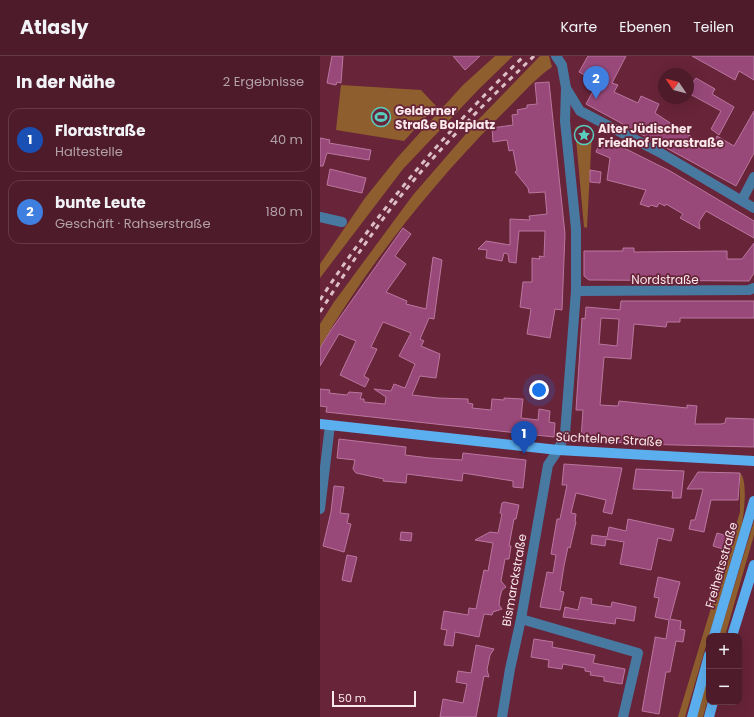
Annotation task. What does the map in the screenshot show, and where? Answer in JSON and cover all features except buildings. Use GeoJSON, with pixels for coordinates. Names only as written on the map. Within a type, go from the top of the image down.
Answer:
{"type":"FeatureCollection","features":[{"type":"Feature","properties":{"kind":"main road","name":"Süchtelner Straße"},"geometry":{"type":"LineString","coordinates":[[325,424],[558,450],[753,462]]}},
{"type":"Feature","properties":{"kind":"main road","name":"Freiheitsstraße"},"geometry":{"type":"LineString","coordinates":[[715,633],[754,501]]}},
{"type":"Feature","properties":{"kind":"main road"},"geometry":{"type":"LineString","coordinates":[[733,633],[754,565]]}},
{"type":"Feature","properties":{"kind":"main road"},"geometry":{"type":"LineString","coordinates":[[692,717],[706,666]]}},
{"type":"Feature","properties":{"kind":"main road"},"geometry":{"type":"LineString","coordinates":[[709,717],[712,705]]}},
{"type":"Feature","properties":{"kind":"street"},"geometry":{"type":"LineString","coordinates":[[556,56],[562,66],[566,88],[580,111],[659,152],[754,208]]}},
{"type":"Feature","properties":{"kind":"street","name":"Bismarckstraße"},"geometry":{"type":"LineString","coordinates":[[502,717],[548,465],[558,450],[565,434],[576,291],[576,229],[565,121],[566,88]]}},
{"type":"Feature","properties":{"kind":"street"},"geometry":{"type":"LineString","coordinates":[[742,200],[754,176]]}},
{"type":"Feature","properties":{"kind":"street"},"geometry":{"type":"LineString","coordinates":[[320,217],[342,222]]}},
{"type":"Feature","properties":{"kind":"street","name":"Nordstraße"},"geometry":{"type":"LineString","coordinates":[[576,291],[681,292],[749,290],[754,288]]}},
{"type":"Feature","properties":{"kind":"street"},"geometry":{"type":"LineString","coordinates":[[320,509],[325,424]]}},
{"type":"Feature","properties":{"kind":"street"},"geometry":{"type":"LineString","coordinates":[[521,619],[638,654],[623,717]]}},
{"type":"Feature","properties":{"kind":"shaded area"},"geometry":{"type":"Polygon","coordinates":[[[495,56],[513,56],[479,89],[403,169],[320,278],[320,264],[365,198],[397,158],[463,85],[495,56]]]}},
{"type":"Feature","properties":{"kind":"shaded area"},"geometry":{"type":"Polygon","coordinates":[[[540,56],[549,56],[552,67],[531,85],[497,119],[424,199],[358,286],[320,347],[320,324],[334,302],[413,195],[478,120],[540,56]]]}},
{"type":"Feature","properties":{"kind":"shaded area","name":"Gelderner Straße Bolzplatz"},"geometry":{"type":"Polygon","coordinates":[[[341,85],[421,90],[436,106],[404,141],[336,130],[341,85]]]}},
{"type":"Feature","properties":{"kind":"shaded area"},"geometry":{"type":"Polygon","coordinates":[[[578,126],[592,132],[587,228],[584,227],[575,128],[578,126]]]}},
{"type":"Feature","properties":{"kind":"shaded area"},"geometry":{"type":"Polygon","coordinates":[[[740,473],[745,489],[742,524],[710,633],[706,633],[706,646],[685,717],[678,717],[740,512],[740,473]]]}},
{"type":"Feature","properties":{"kind":"shaded area"},"geometry":{"type":"Polygon","coordinates":[[[754,521],[754,535],[726,633],[720,633],[754,521]]]}},
{"type":"Feature","properties":{"kind":"shaded area"},"geometry":{"type":"Polygon","coordinates":[[[706,681],[706,705],[703,717],[695,717],[706,681]]]}},
{"type":"Feature","properties":{"kind":"railway"},"geometry":{"type":"LineString","coordinates":[[320,300],[366,234],[415,172],[468,113],[524,56]]}},
{"type":"Feature","properties":{"kind":"railway"},"geometry":{"type":"LineString","coordinates":[[320,312],[364,246],[408,187],[460,129],[534,56]]}},
{"type":"Feature","properties":{"kind":"place","name":"bunte Leute"},"geometry":{"type":"Point","coordinates":[596,99]}},
{"type":"Feature","properties":{"kind":"place","name":"Gelderner Straße Bolzplatz"},"geometry":{"type":"Point","coordinates":[381,117]}},
{"type":"Feature","properties":{"kind":"place","name":"Alter Jüdischer Friedhof Florastraße"},"geometry":{"type":"Point","coordinates":[584,135]}},
{"type":"Feature","properties":{"kind":"place","name":"Florastraße"},"geometry":{"type":"Point","coordinates":[524,454]}}]}
